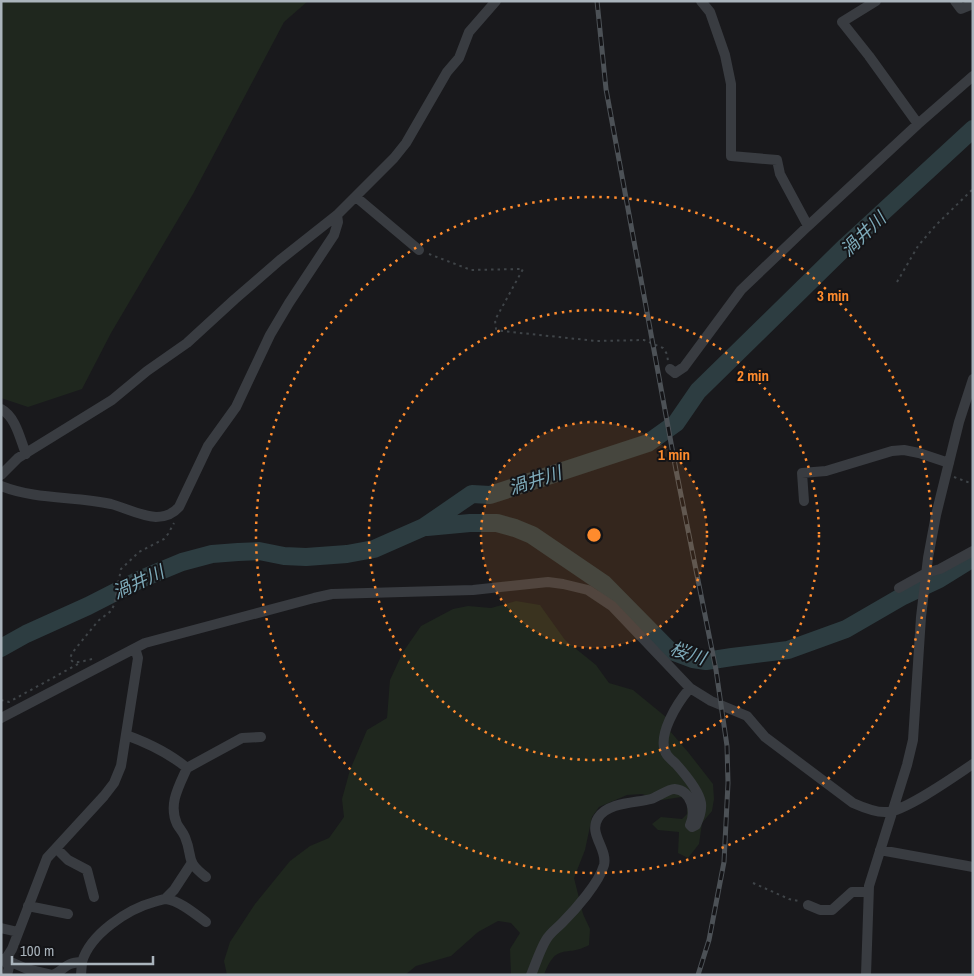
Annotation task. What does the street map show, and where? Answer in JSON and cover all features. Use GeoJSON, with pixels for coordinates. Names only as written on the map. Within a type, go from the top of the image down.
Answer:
{"type":"FeatureCollection","features":[{"type":"Feature","properties":{"kind":"street"},"geometry":{"type":"LineString","coordinates":[[1,475],[18,458],[96,410],[146,371],[187,343],[272,267],[337,215],[356,197],[406,143],[447,72],[459,58],[469,32],[496,1]]}},
{"type":"Feature","properties":{"kind":"street"},"geometry":{"type":"LineString","coordinates":[[701,1],[710,12],[725,55],[731,84],[732,156],[777,160],[780,174],[808,226]]}},
{"type":"Feature","properties":{"kind":"street"},"geometry":{"type":"LineString","coordinates":[[876,1],[842,22],[918,124]]}},
{"type":"Feature","properties":{"kind":"street"},"geometry":{"type":"LineString","coordinates":[[955,1],[961,9],[973,4]]}},
{"type":"Feature","properties":{"kind":"street"},"geometry":{"type":"LineString","coordinates":[[670,369],[676,373],[684,367],[741,290],[918,124],[973,76]]}},
{"type":"Feature","properties":{"kind":"street"},"geometry":{"type":"LineString","coordinates":[[356,197],[419,250]]}},
{"type":"Feature","properties":{"kind":"street"},"geometry":{"type":"LineString","coordinates":[[1,486],[20,492],[111,504],[150,516],[165,516],[174,513],[179,507],[208,446],[236,407],[270,335],[334,235],[338,222],[337,215]]}},
{"type":"Feature","properties":{"kind":"street"},"geometry":{"type":"LineString","coordinates":[[866,975],[868,886],[893,810],[912,740],[926,575],[936,515],[958,422],[973,379]]}},
{"type":"Feature","properties":{"kind":"street"},"geometry":{"type":"LineString","coordinates":[[1,409],[6,411],[15,425],[26,454]]}},
{"type":"Feature","properties":{"kind":"street"},"geometry":{"type":"LineString","coordinates":[[804,501],[802,473],[826,471],[892,451],[904,450],[948,468]]}},
{"type":"Feature","properties":{"kind":"street"},"geometry":{"type":"LineString","coordinates":[[899,588],[973,551]]}},
{"type":"Feature","properties":{"kind":"street"},"geometry":{"type":"LineString","coordinates":[[1,718],[145,643],[314,598],[332,594],[473,590],[548,582],[576,586],[600,597],[612,606],[690,688],[711,701],[747,716],[765,737],[853,803],[887,812],[904,807],[931,792],[973,764]]}},
{"type":"Feature","properties":{"kind":"street"},"geometry":{"type":"LineString","coordinates":[[3,959],[12,949],[44,863],[110,789],[121,766],[138,658],[135,648]]}},
{"type":"Feature","properties":{"kind":"street"},"geometry":{"type":"LineString","coordinates":[[531,975],[545,941],[592,887],[604,864],[604,854],[597,838],[595,826],[599,817],[618,805],[648,800],[662,795],[669,789],[675,789],[684,793],[693,806],[693,818],[690,825],[692,827],[696,825],[700,817],[701,802],[695,789],[667,755],[664,738],[670,719],[682,696],[690,688]]}},
{"type":"Feature","properties":{"kind":"street"},"geometry":{"type":"LineString","coordinates":[[126,735],[161,750],[187,768]]}},
{"type":"Feature","properties":{"kind":"street"},"geometry":{"type":"LineString","coordinates":[[206,878],[191,864],[185,838],[177,823],[173,808],[176,792],[187,768],[242,738],[261,738]]}},
{"type":"Feature","properties":{"kind":"street"},"geometry":{"type":"LineString","coordinates":[[56,848],[68,860],[88,870],[94,897]]}},
{"type":"Feature","properties":{"kind":"street"},"geometry":{"type":"LineString","coordinates":[[880,850],[973,867]]}},
{"type":"Feature","properties":{"kind":"street"},"geometry":{"type":"LineString","coordinates":[[81,975],[82,962],[88,948],[112,924],[132,911],[146,904],[165,899],[174,890],[191,864]]}},
{"type":"Feature","properties":{"kind":"street"},"geometry":{"type":"LineString","coordinates":[[808,905],[820,910],[832,910],[852,892],[868,892]]}},
{"type":"Feature","properties":{"kind":"street"},"geometry":{"type":"LineString","coordinates":[[165,899],[188,909],[206,922]]}},
{"type":"Feature","properties":{"kind":"street"},"geometry":{"type":"LineString","coordinates":[[28,906],[68,914]]}},
{"type":"Feature","properties":{"kind":"street"},"geometry":{"type":"LineString","coordinates":[[1,928],[18,932]]}},
{"type":"Feature","properties":{"kind":"street"},"geometry":{"type":"LineString","coordinates":[[3,959],[27,969],[53,975],[70,963],[82,962]]}},
{"type":"Feature","properties":{"kind":"street"},"geometry":{"type":"LineString","coordinates":[[3,959],[9,967],[6,975]]}},
{"type":"Feature","properties":{"kind":"path"},"geometry":{"type":"LineString","coordinates":[[897,282],[924,239],[973,189]]}},
{"type":"Feature","properties":{"kind":"path"},"geometry":{"type":"LineString","coordinates":[[419,250],[471,270],[523,269],[495,320],[496,328],[502,331],[596,340],[644,340],[663,348],[667,354],[670,369]]}},
{"type":"Feature","properties":{"kind":"path"},"geometry":{"type":"LineString","coordinates":[[948,468],[973,484]]}},
{"type":"Feature","properties":{"kind":"path"},"geometry":{"type":"LineString","coordinates":[[80,662],[73,662],[70,659],[72,653],[98,621],[111,611],[122,569],[139,552],[164,539],[174,523],[174,513]]}},
{"type":"Feature","properties":{"kind":"path"},"geometry":{"type":"LineString","coordinates":[[1,700],[9,702],[80,662],[98,657]]}},
{"type":"Feature","properties":{"kind":"path"},"geometry":{"type":"LineString","coordinates":[[754,883],[789,899],[808,905]]}},
{"type":"Feature","properties":{"kind":"shaded area"},"geometry":{"type":"Polygon","coordinates":[[[1,1],[308,1],[284,22],[193,194],[111,333],[82,389],[28,407],[1,398],[1,1]]]}},
{"type":"Feature","properties":{"kind":"shaded area"},"geometry":{"type":"Polygon","coordinates":[[[516,601],[540,605],[565,640],[596,665],[609,683],[633,690],[666,717],[669,730],[713,784],[714,799],[712,811],[702,823],[699,844],[688,858],[678,853],[679,832],[658,830],[652,824],[661,817],[682,819],[687,814],[687,802],[681,797],[662,800],[642,794],[627,795],[599,807],[592,817],[585,850],[574,878],[583,914],[590,929],[589,945],[581,949],[558,954],[549,964],[544,975],[511,975],[510,949],[520,933],[511,923],[498,921],[478,932],[451,956],[416,966],[405,975],[227,975],[224,961],[230,942],[255,904],[290,861],[310,846],[329,838],[344,817],[342,799],[350,770],[367,730],[387,718],[390,680],[403,652],[421,626],[453,609],[468,606],[491,608],[516,601]]]}},
{"type":"Feature","properties":{"kind":"waterway","name":"渦井川"},"geometry":{"type":"LineString","coordinates":[[1,648],[26,634],[141,579],[182,562],[212,554],[238,552],[259,551],[284,556],[306,557],[347,554],[374,549],[424,527],[472,494],[490,495],[648,443],[676,423],[698,391],[846,246],[973,129]]}},
{"type":"Feature","properties":{"kind":"waterway","name":"桜川"},"geometry":{"type":"LineString","coordinates":[[427,527],[470,523],[497,523],[532,535],[604,584],[669,650],[693,659],[706,661],[788,650],[846,629],[903,596],[939,579],[973,558]]}},
{"type":"Feature","properties":{"kind":"railway"},"geometry":{"type":"LineString","coordinates":[[597,1],[606,89],[676,470],[716,670],[727,746],[728,783],[724,862],[709,940],[698,975]]}}]}
